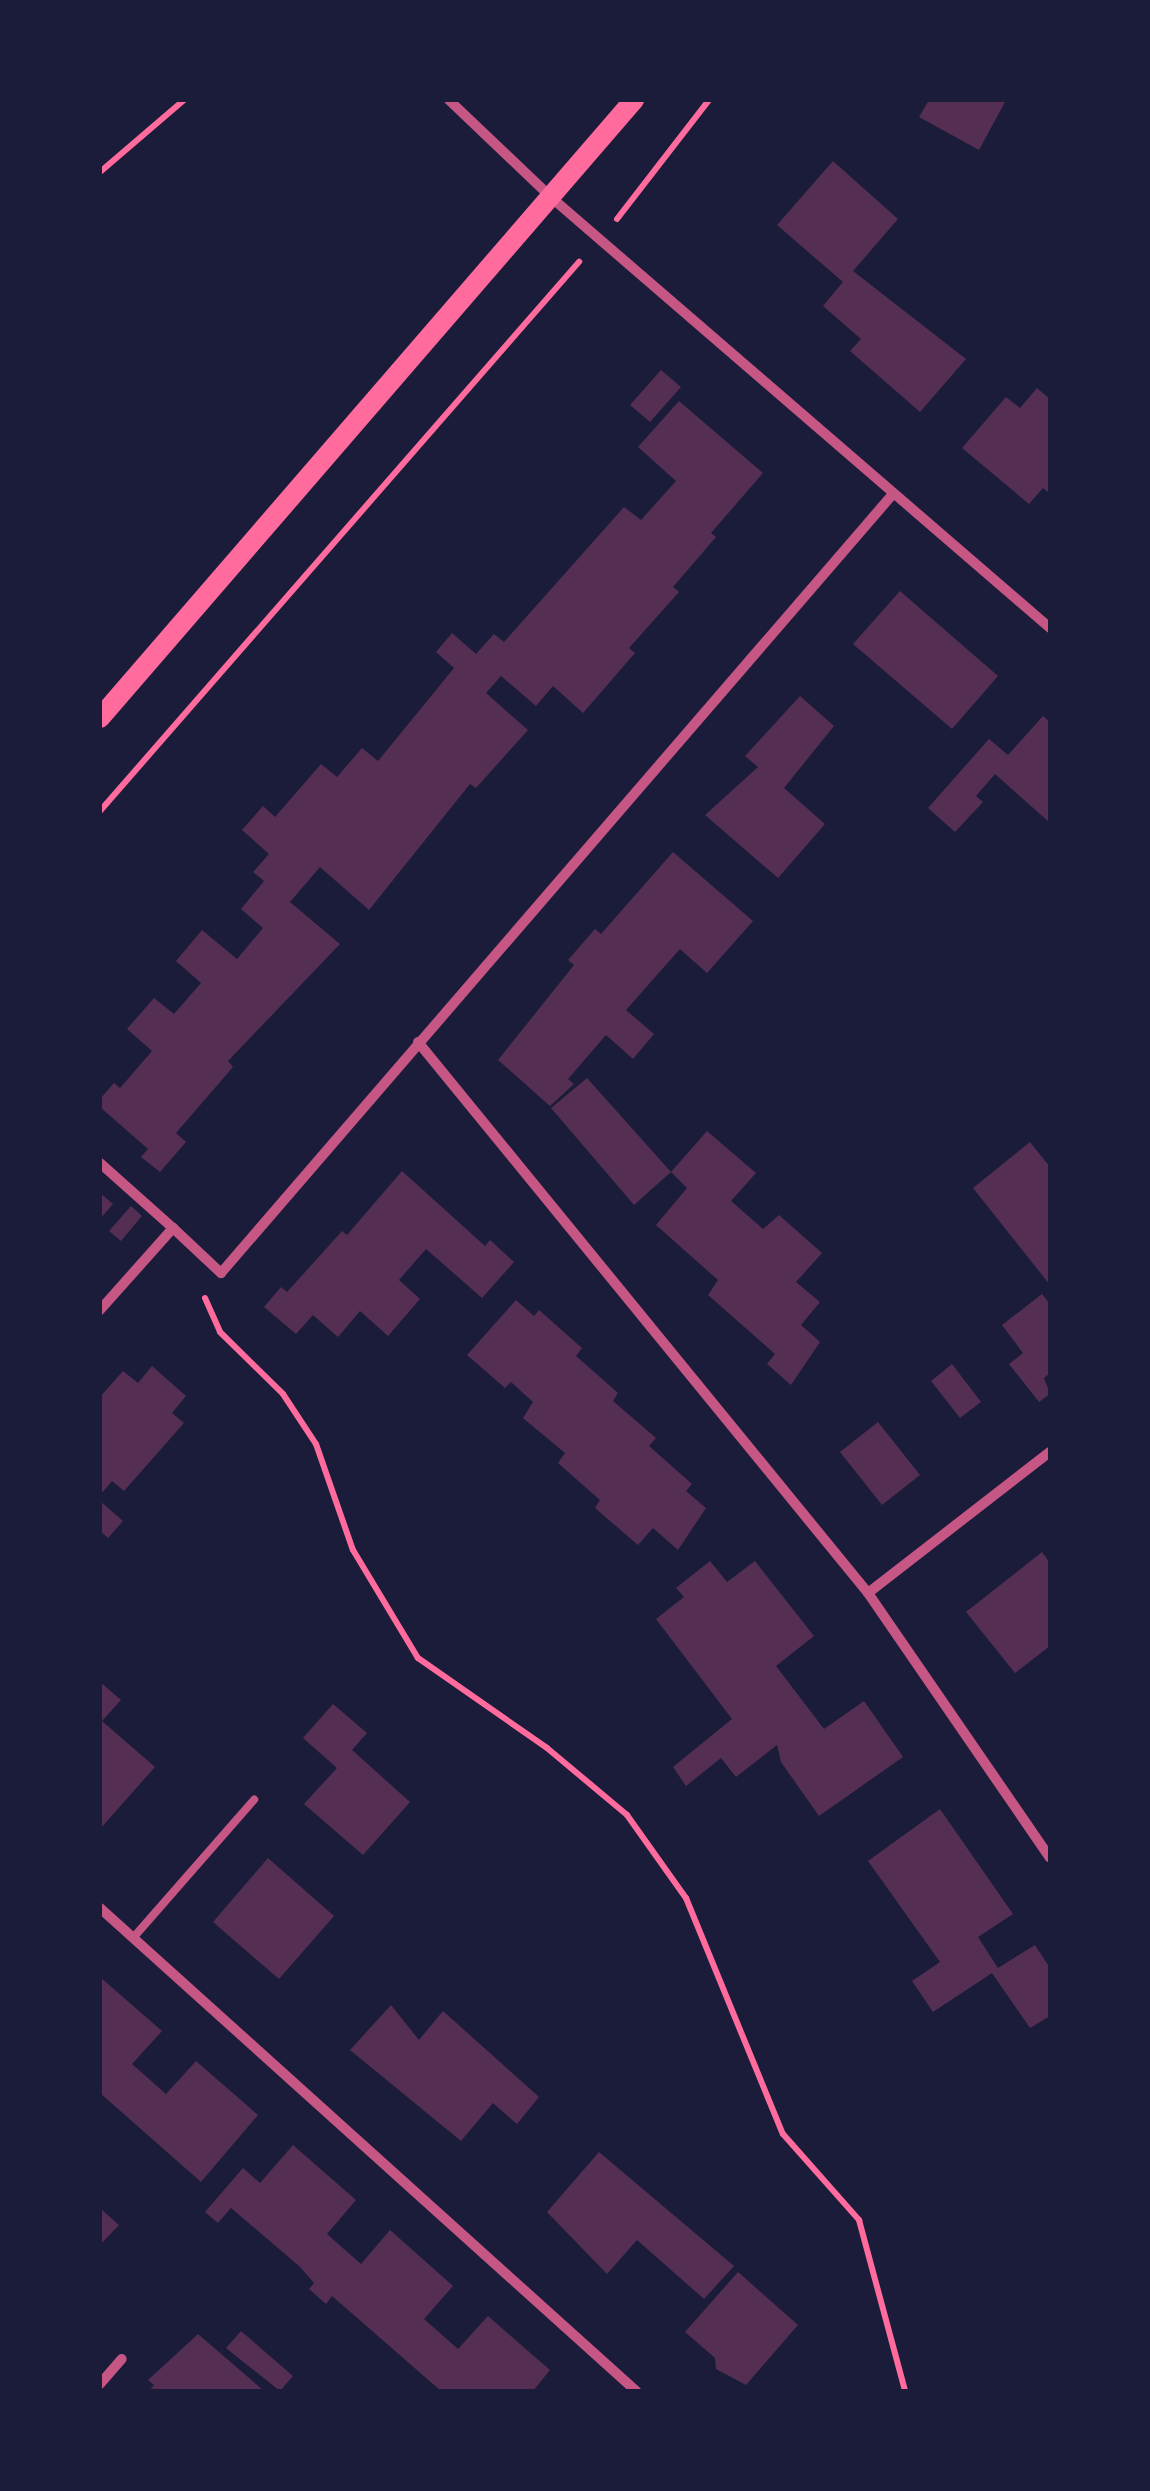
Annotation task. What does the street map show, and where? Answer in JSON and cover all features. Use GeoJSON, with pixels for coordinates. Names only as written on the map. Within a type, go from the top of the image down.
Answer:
{"type":"FeatureCollection","features":[{"type":"Feature","properties":{"kind":"main road"},"geometry":{"type":"LineString","coordinates":[[100,718],[634,100]]}},
{"type":"Feature","properties":{"kind":"street"},"geometry":{"type":"LineString","coordinates":[[449,100],[552,199],[1050,628]]}},
{"type":"Feature","properties":{"kind":"street"},"geometry":{"type":"LineString","coordinates":[[100,1163],[220,1273],[893,494]]}},
{"type":"Feature","properties":{"kind":"street"},"geometry":{"type":"LineString","coordinates":[[418,1042],[868,1592],[1050,1858]]}},
{"type":"Feature","properties":{"kind":"street"},"geometry":{"type":"LineString","coordinates":[[100,1310],[173,1228]]}},
{"type":"Feature","properties":{"kind":"street"},"geometry":{"type":"LineString","coordinates":[[868,1592],[1050,1452]]}},
{"type":"Feature","properties":{"kind":"street"},"geometry":{"type":"LineString","coordinates":[[100,1908],[636,2391]]}},
{"type":"Feature","properties":{"kind":"street"},"geometry":{"type":"LineString","coordinates":[[100,2384],[122,2359]]}},
{"type":"Feature","properties":{"kind":"lane"},"geometry":{"type":"LineString","coordinates":[[133,1938],[254,1800]]}},
{"type":"Feature","properties":{"kind":"path"},"geometry":{"type":"LineString","coordinates":[[100,172],[184,100]]}},
{"type":"Feature","properties":{"kind":"path"},"geometry":{"type":"LineString","coordinates":[[100,811],[600,239],[709,100]]}},
{"type":"Feature","properties":{"kind":"path"},"geometry":{"type":"LineString","coordinates":[[173,1228],[220,1332],[284,1394],[316,1444],[354,1550],[418,1658],[547,1748],[627,1815],[686,1898],[784,2134],[859,2220],[905,2391]]}},
{"type":"Feature","properties":{"kind":"building"},"geometry":{"type":"Polygon","coordinates":[[[929,100],[1006,100],[979,150],[919,117],[929,100]]]}},
{"type":"Feature","properties":{"kind":"building"},"geometry":{"type":"Polygon","coordinates":[[[833,161],[898,219],[853,271],[966,359],[920,412],[850,351],[861,339],[823,306],[843,282],[777,225],[833,161]]]}},
{"type":"Feature","properties":{"kind":"building"},"geometry":{"type":"Polygon","coordinates":[[[661,370],[681,387],[650,422],[630,405],[661,370]]]}},
{"type":"Feature","properties":{"kind":"building"},"geometry":{"type":"Polygon","coordinates":[[[1037,388],[1050,399],[1050,494],[1043,488],[1029,504],[962,448],[1006,397],[1020,408],[1037,388]]]}},
{"type":"Feature","properties":{"kind":"building"},"geometry":{"type":"Polygon","coordinates":[[[679,401],[763,473],[711,533],[716,537],[673,587],[679,592],[629,648],[635,653],[583,713],[553,686],[536,706],[501,676],[486,693],[528,730],[476,788],[470,784],[369,910],[320,867],[290,902],[340,944],[228,1061],[233,1067],[176,1133],[186,1142],[160,1172],[141,1157],[148,1149],[100,1107],[100,1099],[114,1083],[120,1088],[152,1051],[127,1029],[154,998],[174,1014],[201,983],[176,961],[202,930],[237,959],[263,928],[241,909],[264,881],[253,872],[269,854],[242,830],[263,806],[275,817],[321,764],[337,777],[362,748],[378,761],[454,668],[436,652],[452,633],[476,654],[494,634],[504,642],[624,507],[641,520],[676,481],[638,447],[679,401]]]}},
{"type":"Feature","properties":{"kind":"building"},"geometry":{"type":"Polygon","coordinates":[[[900,591],[998,676],[952,729],[853,644],[900,591]]]}},
{"type":"Feature","properties":{"kind":"building"},"geometry":{"type":"Polygon","coordinates":[[[800,696],[834,726],[784,788],[825,824],[778,878],[705,815],[758,767],[745,756],[800,696]]]}},
{"type":"Feature","properties":{"kind":"building"},"geometry":{"type":"Polygon","coordinates":[[[1043,716],[1050,722],[1050,823],[995,774],[976,796],[983,802],[955,832],[928,808],[989,739],[1008,755],[1043,716]]]}},
{"type":"Feature","properties":{"kind":"building"},"geometry":{"type":"Polygon","coordinates":[[[673,852],[753,921],[707,973],[680,949],[626,1010],[654,1034],[633,1059],[606,1035],[568,1079],[574,1084],[550,1106],[498,1060],[574,965],[568,960],[595,929],[601,934],[673,852]]]}},
{"type":"Feature","properties":{"kind":"building"},"geometry":{"type":"Polygon","coordinates":[[[587,1078],[671,1172],[634,1205],[551,1108],[587,1078]]]}},
{"type":"Feature","properties":{"kind":"building"},"geometry":{"type":"Polygon","coordinates":[[[707,1131],[756,1173],[731,1201],[763,1229],[779,1215],[822,1253],[796,1282],[820,1302],[801,1325],[820,1342],[791,1385],[767,1364],[775,1354],[708,1295],[718,1280],[656,1225],[687,1188],[671,1172],[707,1131]]]}},
{"type":"Feature","properties":{"kind":"building"},"geometry":{"type":"Polygon","coordinates":[[[1030,1142],[1050,1167],[1050,1285],[973,1188],[1030,1142]]]}},
{"type":"Feature","properties":{"kind":"building"},"geometry":{"type":"Polygon","coordinates":[[[402,1171],[485,1246],[490,1240],[514,1262],[482,1298],[426,1249],[399,1280],[420,1299],[388,1336],[360,1311],[338,1337],[313,1315],[296,1334],[264,1307],[281,1287],[287,1292],[342,1231],[347,1235],[402,1171]]]}},
{"type":"Feature","properties":{"kind":"building"},"geometry":{"type":"Polygon","coordinates":[[[100,1193],[113,1204],[100,1219],[100,1193]]]}},
{"type":"Feature","properties":{"kind":"building"},"geometry":{"type":"Polygon","coordinates":[[[131,1206],[142,1216],[121,1241],[109,1231],[131,1206]]]}},
{"type":"Feature","properties":{"kind":"building"},"geometry":{"type":"Polygon","coordinates":[[[1042,1294],[1050,1304],[1050,1373],[1044,1378],[1050,1394],[1039,1402],[1009,1364],[1023,1353],[1002,1325],[1042,1294]]]}},
{"type":"Feature","properties":{"kind":"building"},"geometry":{"type":"Polygon","coordinates":[[[516,1300],[534,1316],[539,1310],[582,1348],[576,1356],[618,1393],[613,1401],[656,1438],[649,1446],[692,1484],[686,1491],[706,1508],[678,1550],[653,1528],[638,1545],[595,1508],[600,1500],[558,1463],[565,1453],[523,1418],[533,1402],[511,1382],[505,1388],[467,1355],[516,1300]]]}},
{"type":"Feature","properties":{"kind":"building"},"geometry":{"type":"Polygon","coordinates":[[[952,1364],[981,1402],[960,1418],[931,1381],[952,1364]]]}},
{"type":"Feature","properties":{"kind":"building"},"geometry":{"type":"Polygon","coordinates":[[[152,1366],[186,1396],[172,1413],[184,1423],[124,1491],[112,1481],[100,1495],[100,1397],[123,1371],[138,1383],[152,1366]]]}},
{"type":"Feature","properties":{"kind":"building"},"geometry":{"type":"Polygon","coordinates":[[[878,1422],[920,1475],[882,1505],[840,1452],[878,1422]]]}},
{"type":"Feature","properties":{"kind":"building"},"geometry":{"type":"Polygon","coordinates":[[[100,1501],[123,1521],[108,1538],[100,1531],[100,1501]]]}},
{"type":"Feature","properties":{"kind":"building"},"geometry":{"type":"Polygon","coordinates":[[[1042,1552],[1050,1563],[1050,1646],[1015,1673],[966,1612],[1042,1552]]]}},
{"type":"Feature","properties":{"kind":"building"},"geometry":{"type":"Polygon","coordinates":[[[710,1561],[727,1582],[755,1561],[814,1636],[776,1666],[824,1729],[864,1701],[903,1757],[819,1816],[781,1762],[777,1745],[736,1777],[721,1758],[686,1786],[673,1767],[732,1719],[656,1619],[684,1597],[676,1588],[710,1561]]]}},
{"type":"Feature","properties":{"kind":"building"},"geometry":{"type":"Polygon","coordinates":[[[100,1682],[121,1700],[102,1721],[155,1767],[100,1829],[100,1682]]]}},
{"type":"Feature","properties":{"kind":"building"},"geometry":{"type":"Polygon","coordinates":[[[333,1704],[367,1733],[352,1750],[410,1802],[363,1855],[304,1804],[337,1768],[303,1738],[333,1704]]]}},
{"type":"Feature","properties":{"kind":"building"},"geometry":{"type":"Polygon","coordinates":[[[940,1809],[1013,1914],[978,1937],[998,1968],[1035,1945],[1050,1968],[1050,2016],[1030,2028],[992,1973],[933,2012],[912,1981],[940,1962],[868,1861],[940,1809]]]}},
{"type":"Feature","properties":{"kind":"building"},"geometry":{"type":"Polygon","coordinates":[[[268,1858],[334,1916],[279,1979],[213,1922],[268,1858]]]}},
{"type":"Feature","properties":{"kind":"building"},"geometry":{"type":"Polygon","coordinates":[[[100,1977],[162,2031],[132,2064],[166,2094],[196,2061],[258,2115],[201,2182],[100,2093],[100,1977]]]}},
{"type":"Feature","properties":{"kind":"building"},"geometry":{"type":"Polygon","coordinates":[[[391,2005],[419,2040],[443,2011],[539,2097],[517,2124],[493,2103],[461,2141],[350,2050],[391,2005]]]}},
{"type":"Feature","properties":{"kind":"building"},"geometry":{"type":"Polygon","coordinates":[[[293,2145],[356,2200],[327,2234],[361,2264],[390,2230],[453,2286],[424,2319],[458,2349],[488,2316],[550,2370],[533,2391],[441,2391],[332,2296],[326,2304],[309,2289],[314,2283],[299,2266],[231,2208],[218,2223],[205,2212],[243,2168],[260,2183],[293,2145]]]}},
{"type":"Feature","properties":{"kind":"building"},"geometry":{"type":"Polygon","coordinates":[[[599,2152],[734,2266],[704,2299],[637,2240],[607,2274],[547,2212],[599,2152]]]}},
{"type":"Feature","properties":{"kind":"building"},"geometry":{"type":"Polygon","coordinates":[[[100,2208],[119,2225],[100,2245],[100,2208]]]}},
{"type":"Feature","properties":{"kind":"building"},"geometry":{"type":"Polygon","coordinates":[[[738,2272],[798,2325],[746,2385],[716,2369],[715,2358],[685,2332],[738,2272]]]}},
{"type":"Feature","properties":{"kind":"building"},"geometry":{"type":"Polygon","coordinates":[[[241,2331],[293,2376],[280,2391],[226,2348],[241,2331]]]}},
{"type":"Feature","properties":{"kind":"building"},"geometry":{"type":"Polygon","coordinates":[[[198,2334],[264,2391],[149,2391],[154,2385],[148,2380],[198,2334]]]}}]}
